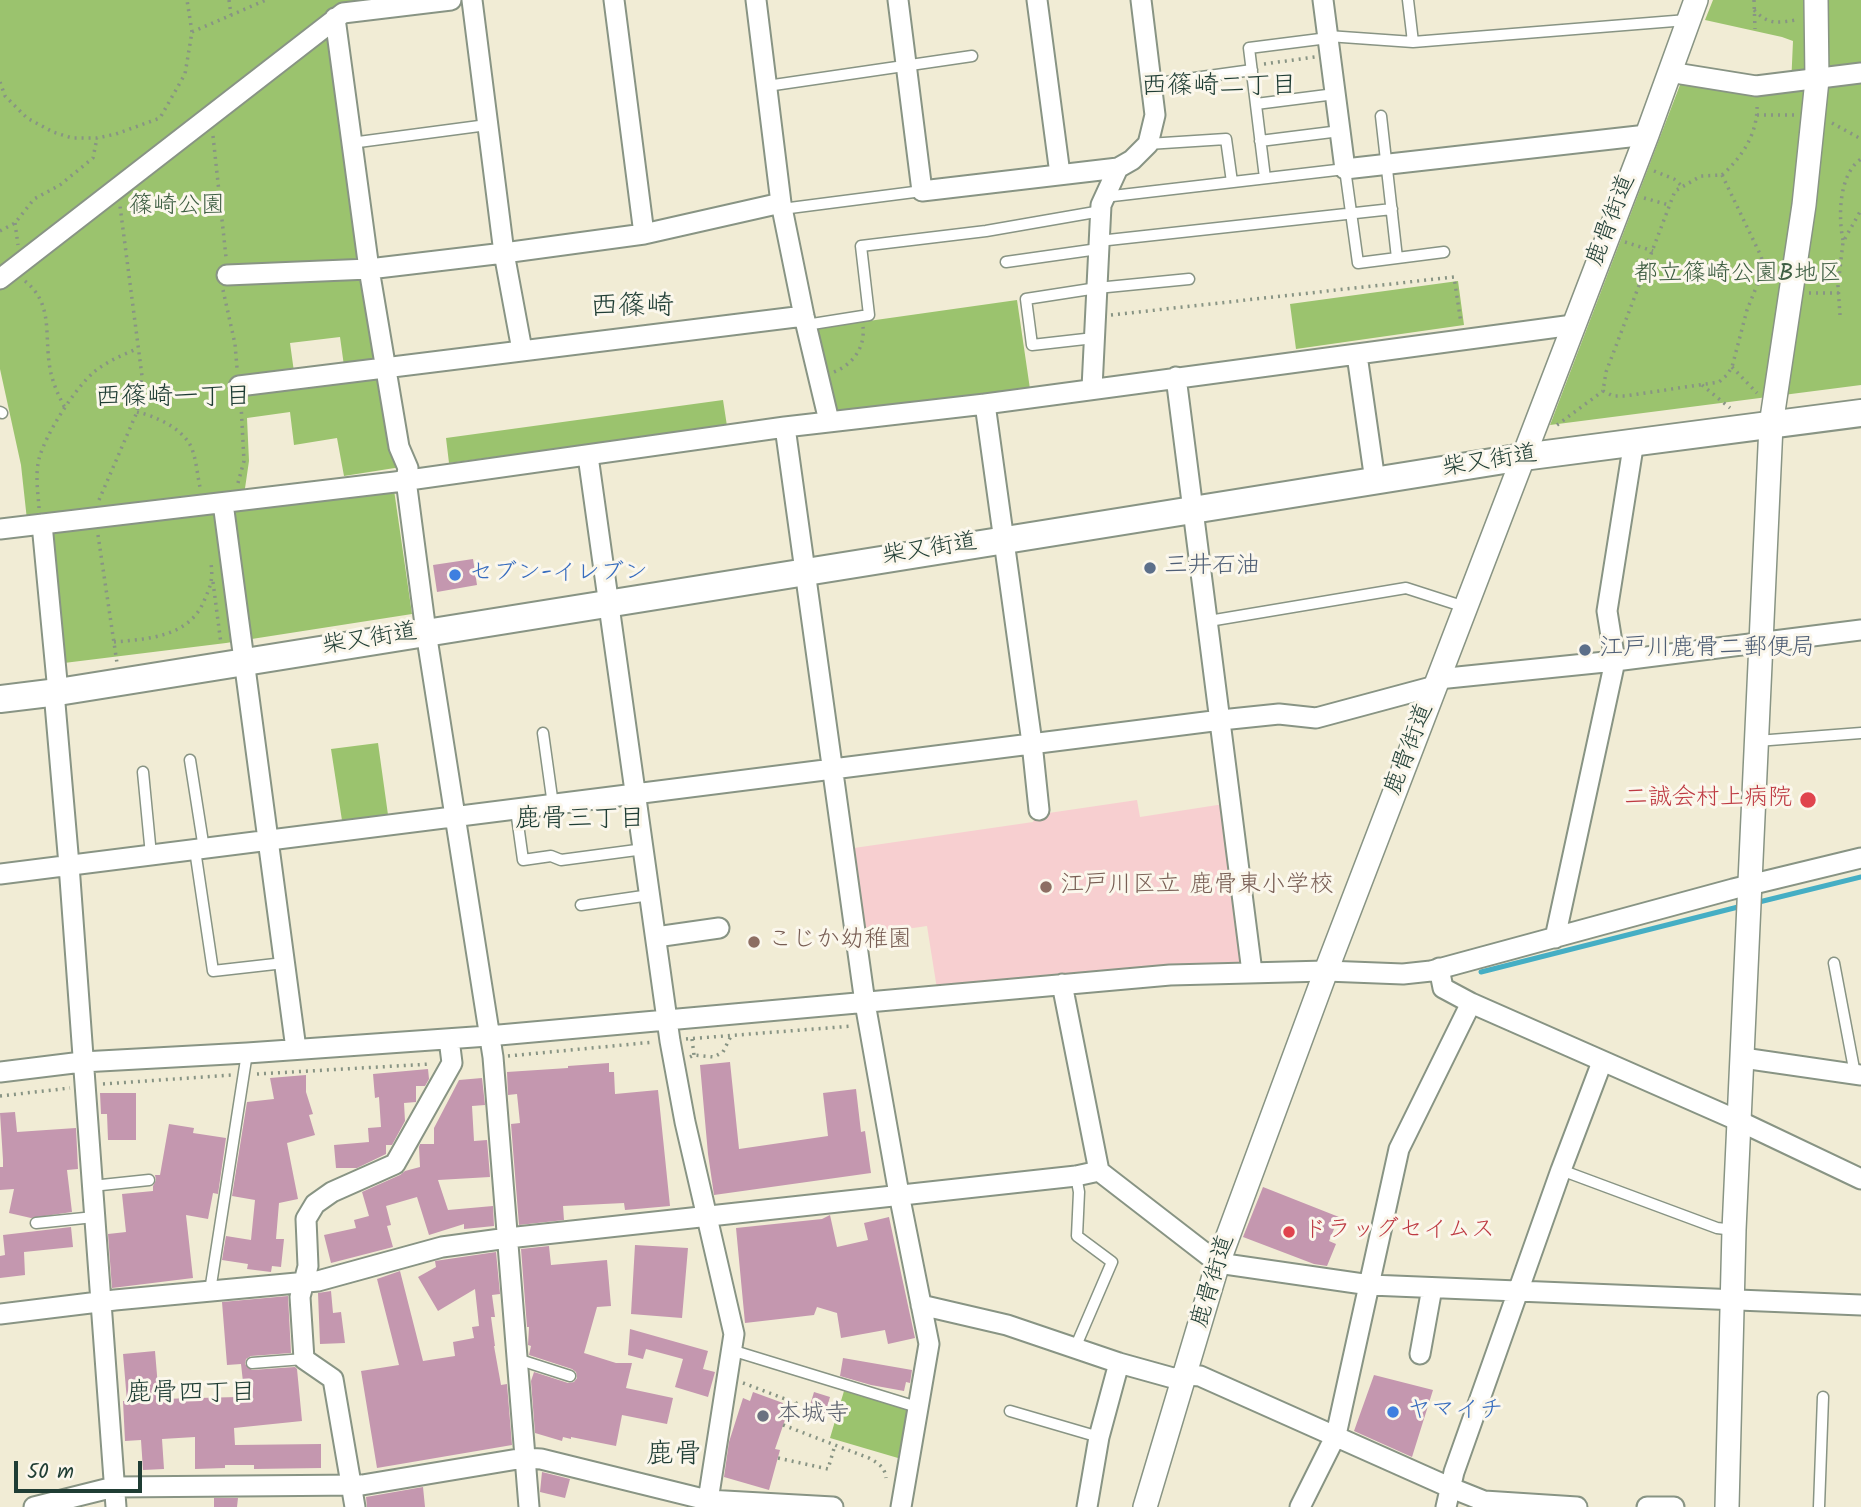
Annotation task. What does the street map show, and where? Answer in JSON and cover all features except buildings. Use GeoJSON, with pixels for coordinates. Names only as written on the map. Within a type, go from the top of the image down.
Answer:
{"type":"FeatureCollection","features":[{"type":"Feature","properties":{"kind":"main road","name":"柴又街道"},"geometry":{"type":"LineString","coordinates":[[0,699],[120,682],[233,656],[426,632],[1523,457],[1861,413]]}},
{"type":"Feature","properties":{"kind":"street"},"geometry":{"type":"LineString","coordinates":[[6,274],[343,13],[451,0]]}},
{"type":"Feature","properties":{"kind":"street"},"geometry":{"type":"LineString","coordinates":[[472,0],[504,253],[522,350]]}},
{"type":"Feature","properties":{"kind":"street"},"geometry":{"type":"LineString","coordinates":[[614,0],[644,234]]}},
{"type":"Feature","properties":{"kind":"street"},"geometry":{"type":"LineString","coordinates":[[756,0],[782,206],[829,421]]}},
{"type":"Feature","properties":{"kind":"street"},"geometry":{"type":"LineString","coordinates":[[898,0],[922,191],[1118,168],[1132,160],[1148,144],[1155,115],[1141,0]]}},
{"type":"Feature","properties":{"kind":"street"},"geometry":{"type":"LineString","coordinates":[[1037,0],[1060,174]]}},
{"type":"Feature","properties":{"kind":"street"},"geometry":{"type":"LineString","coordinates":[[1323,0],[1345,169],[1647,135]]}},
{"type":"Feature","properties":{"kind":"street"},"geometry":{"type":"LineString","coordinates":[[1727,1507],[1734,1230],[1771,425],[1804,205],[1804,117],[1817,80],[1816,0]]}},
{"type":"Feature","properties":{"kind":"street","name":"鹿骨街道"},"geometry":{"type":"LineString","coordinates":[[1145,1507],[1219,1263],[1326,971],[1647,135],[1692,10]]}},
{"type":"Feature","properties":{"kind":"street"},"geometry":{"type":"LineString","coordinates":[[335,18],[385,369],[399,447],[408,468],[406,480],[426,632],[493,1057],[529,1507]]}},
{"type":"Feature","properties":{"kind":"street"},"geometry":{"type":"LineString","coordinates":[[1669,72],[1756,86],[1861,73]]}},
{"type":"Feature","properties":{"kind":"street"},"geometry":{"type":"LineString","coordinates":[[1092,388],[1102,204],[1118,168]]}},
{"type":"Feature","properties":{"kind":"street"},"geometry":{"type":"LineString","coordinates":[[228,275],[369,269],[504,253],[644,234],[782,206]]}},
{"type":"Feature","properties":{"kind":"street"},"geometry":{"type":"LineString","coordinates":[[239,386],[522,350],[805,321]]}},
{"type":"Feature","properties":{"kind":"street"},"geometry":{"type":"LineString","coordinates":[[0,528],[406,480],[829,421],[985,404],[1573,325]]}},
{"type":"Feature","properties":{"kind":"street"},"geometry":{"type":"LineString","coordinates":[[1357,355],[1375,481]]}},
{"type":"Feature","properties":{"kind":"street"},"geometry":{"type":"LineString","coordinates":[[1176,377],[1252,972]]}},
{"type":"Feature","properties":{"kind":"street"},"geometry":{"type":"LineString","coordinates":[[985,404],[1039,810]]}},
{"type":"Feature","properties":{"kind":"street"},"geometry":{"type":"LineString","coordinates":[[785,427],[865,1003],[929,1344],[901,1507]]}},
{"type":"Feature","properties":{"kind":"street"},"geometry":{"type":"LineString","coordinates":[[1555,939],[1615,662],[1607,611],[1634,441]]}},
{"type":"Feature","properties":{"kind":"street"},"geometry":{"type":"LineString","coordinates":[[588,456],[667,1020],[685,1122],[734,1334],[707,1503]]}},
{"type":"Feature","properties":{"kind":"street"},"geometry":{"type":"LineString","coordinates":[[220,503],[233,656],[267,841],[296,1049]]}},
{"type":"Feature","properties":{"kind":"street"},"geometry":{"type":"LineString","coordinates":[[41,524],[56,692],[116,1507]]}},
{"type":"Feature","properties":{"kind":"street"},"geometry":{"type":"LineString","coordinates":[[0,874],[1279,713],[1316,718],[1437,683],[1861,630]]}},
{"type":"Feature","properties":{"kind":"street"},"geometry":{"type":"LineString","coordinates":[[0,1072],[82,1062],[488,1036],[1062,984],[1252,972],[1403,974],[1439,968],[1555,939],[1750,885],[1861,858]]}},
{"type":"Feature","properties":{"kind":"street"},"geometry":{"type":"LineString","coordinates":[[656,937],[719,928]]}},
{"type":"Feature","properties":{"kind":"street"},"geometry":{"type":"LineString","coordinates":[[1439,968],[1443,988],[1471,1003],[1739,1121],[1861,1179]]}},
{"type":"Feature","properties":{"kind":"street"},"geometry":{"type":"LineString","coordinates":[[1062,984],[1099,1171],[1219,1263],[1370,1285],[1861,1306]]}},
{"type":"Feature","properties":{"kind":"street"},"geometry":{"type":"LineString","coordinates":[[1300,1507],[1336,1436],[1399,1149],[1471,1003]]}},
{"type":"Feature","properties":{"kind":"street"},"geometry":{"type":"LineString","coordinates":[[355,1507],[333,1379],[304,1359],[300,1297],[308,1266],[306,1219],[315,1204],[332,1192],[395,1164],[452,1063],[449,1039]]}},
{"type":"Feature","properties":{"kind":"street"},"geometry":{"type":"LineString","coordinates":[[1743,1058],[1858,1074]]}},
{"type":"Feature","properties":{"kind":"street"},"geometry":{"type":"LineString","coordinates":[[1447,1497],[1602,1062]]}},
{"type":"Feature","properties":{"kind":"street"},"geometry":{"type":"LineString","coordinates":[[0,1314],[318,1281],[442,1247],[509,1238],[1076,1176],[1099,1171]]}},
{"type":"Feature","properties":{"kind":"street"},"geometry":{"type":"LineString","coordinates":[[1420,1354],[1432,1288]]}},
{"type":"Feature","properties":{"kind":"street"},"geometry":{"type":"LineString","coordinates":[[921,1305],[1007,1325],[1075,1349],[1173,1378],[1200,1376],[1336,1436],[1447,1497],[1577,1507]]}},
{"type":"Feature","properties":{"kind":"street"},"geometry":{"type":"LineString","coordinates":[[1087,1507],[1099,1437],[1119,1363]]}},
{"type":"Feature","properties":{"kind":"street"},"geometry":{"type":"LineString","coordinates":[[34,1507],[114,1487],[353,1486],[524,1458],[541,1459],[707,1503],[833,1507]]}},
{"type":"Feature","properties":{"kind":"street"},"geometry":{"type":"LineString","coordinates":[[1647,1507],[1674,1507]]}},
{"type":"Feature","properties":{"kind":"lane"},"geometry":{"type":"LineString","coordinates":[[1408,0],[1413,42]]}},
{"type":"Feature","properties":{"kind":"lane"},"geometry":{"type":"LineString","coordinates":[[1265,178],[1249,48],[1413,42],[1692,10]]}},
{"type":"Feature","properties":{"kind":"lane"},"geometry":{"type":"LineString","coordinates":[[768,86],[971,55]]}},
{"type":"Feature","properties":{"kind":"lane"},"geometry":{"type":"LineString","coordinates":[[1151,84],[1251,67]]}},
{"type":"Feature","properties":{"kind":"lane"},"geometry":{"type":"LineString","coordinates":[[1256,104],[1335,94]]}},
{"type":"Feature","properties":{"kind":"lane"},"geometry":{"type":"LineString","coordinates":[[1381,116],[1397,258]]}},
{"type":"Feature","properties":{"kind":"lane"},"geometry":{"type":"LineString","coordinates":[[351,143],[487,125]]}},
{"type":"Feature","properties":{"kind":"lane"},"geometry":{"type":"LineString","coordinates":[[1259,141],[1340,131]]}},
{"type":"Feature","properties":{"kind":"lane"},"geometry":{"type":"LineString","coordinates":[[1148,144],[1226,139],[1232,182]]}},
{"type":"Feature","properties":{"kind":"lane"},"geometry":{"type":"LineString","coordinates":[[805,321],[869,314],[861,246],[986,231],[1102,204],[1232,182],[1345,169],[1358,262],[1444,253]]}},
{"type":"Feature","properties":{"kind":"lane"},"geometry":{"type":"LineString","coordinates":[[782,206],[922,191]]}},
{"type":"Feature","properties":{"kind":"lane"},"geometry":{"type":"LineString","coordinates":[[1006,262],[1099,245],[1350,212],[1392,209]]}},
{"type":"Feature","properties":{"kind":"lane"},"geometry":{"type":"LineString","coordinates":[[1094,338],[1032,345],[1026,299],[1097,288],[1189,279]]}},
{"type":"Feature","properties":{"kind":"lane"},"geometry":{"type":"LineString","coordinates":[[1209,621],[1406,588],[1466,608]]}},
{"type":"Feature","properties":{"kind":"lane"},"geometry":{"type":"LineString","coordinates":[[543,733],[553,805]]}},
{"type":"Feature","properties":{"kind":"lane"},"geometry":{"type":"LineString","coordinates":[[1757,741],[1861,733]]}},
{"type":"Feature","properties":{"kind":"lane"},"geometry":{"type":"LineString","coordinates":[[190,760],[213,971],[284,963]]}},
{"type":"Feature","properties":{"kind":"lane"},"geometry":{"type":"LineString","coordinates":[[143,772],[151,856]]}},
{"type":"Feature","properties":{"kind":"lane"},"geometry":{"type":"LineString","coordinates":[[516,810],[523,860],[551,856],[561,860],[644,849]]}},
{"type":"Feature","properties":{"kind":"lane"},"geometry":{"type":"LineString","coordinates":[[581,905],[650,895]]}},
{"type":"Feature","properties":{"kind":"lane"},"geometry":{"type":"LineString","coordinates":[[1834,963],[1858,1074]]}},
{"type":"Feature","properties":{"kind":"lane"},"geometry":{"type":"LineString","coordinates":[[210,1292],[247,1053]]}},
{"type":"Feature","properties":{"kind":"lane"},"geometry":{"type":"LineString","coordinates":[[1562,1170],[1717,1228],[1734,1230]]}},
{"type":"Feature","properties":{"kind":"lane"},"geometry":{"type":"LineString","coordinates":[[1075,1349],[1112,1262],[1077,1236],[1079,1192],[1076,1176]]}},
{"type":"Feature","properties":{"kind":"lane"},"geometry":{"type":"LineString","coordinates":[[92,1186],[149,1180]]}},
{"type":"Feature","properties":{"kind":"lane"},"geometry":{"type":"LineString","coordinates":[[36,1223],[94,1217]]}},
{"type":"Feature","properties":{"kind":"lane"},"geometry":{"type":"LineString","coordinates":[[730,1350],[917,1407]]}},
{"type":"Feature","properties":{"kind":"lane"},"geometry":{"type":"LineString","coordinates":[[252,1363],[304,1359]]}},
{"type":"Feature","properties":{"kind":"lane"},"geometry":{"type":"LineString","coordinates":[[517,1359],[570,1377]]}},
{"type":"Feature","properties":{"kind":"lane"},"geometry":{"type":"LineString","coordinates":[[1819,1507],[1822,1397]]}},
{"type":"Feature","properties":{"kind":"lane"},"geometry":{"type":"LineString","coordinates":[[1010,1411],[1099,1437]]}},
{"type":"Feature","properties":{"kind":"path"},"geometry":{"type":"LineString","coordinates":[[0,82],[5,96],[27,118],[53,132],[72,138],[97,138],[116,134],[160,118],[185,74],[191,32],[187,0]]}},
{"type":"Feature","properties":{"kind":"path"},"geometry":{"type":"LineString","coordinates":[[229,0],[231,15]]}},
{"type":"Feature","properties":{"kind":"path"},"geometry":{"type":"LineString","coordinates":[[191,32],[266,0]]}},
{"type":"Feature","properties":{"kind":"path"},"geometry":{"type":"LineString","coordinates":[[1754,0],[1755,29]]}},
{"type":"Feature","properties":{"kind":"path"},"geometry":{"type":"LineString","coordinates":[[1754,10],[1765,21],[1780,23],[1801,19]]}},
{"type":"Feature","properties":{"kind":"path"},"geometry":{"type":"LineString","coordinates":[[1251,67],[1329,43]]}},
{"type":"Feature","properties":{"kind":"path"},"geometry":{"type":"LineString","coordinates":[[1548,431],[1603,391],[1606,372],[1675,191],[1701,176],[1722,175],[1740,159],[1757,115],[1756,86]]}},
{"type":"Feature","properties":{"kind":"path"},"geometry":{"type":"LineString","coordinates":[[211,115],[228,275],[222,281],[235,344],[244,461],[220,503]]}},
{"type":"Feature","properties":{"kind":"path"},"geometry":{"type":"LineString","coordinates":[[1757,115],[1827,121],[1861,139]]}},
{"type":"Feature","properties":{"kind":"path"},"geometry":{"type":"LineString","coordinates":[[0,232],[15,223],[34,199],[60,185],[93,158],[97,138]]}},
{"type":"Feature","properties":{"kind":"path"},"geometry":{"type":"LineString","coordinates":[[1840,314],[1843,242],[1841,215],[1846,179],[1857,160],[1861,159]]}},
{"type":"Feature","properties":{"kind":"path"},"geometry":{"type":"LineString","coordinates":[[1646,167],[1683,187]]}},
{"type":"Feature","properties":{"kind":"path"},"geometry":{"type":"LineString","coordinates":[[1603,391],[1613,396],[1625,396],[1719,382],[1732,366],[1747,310],[1764,268],[1761,256],[1722,175]]}},
{"type":"Feature","properties":{"kind":"path"},"geometry":{"type":"LineString","coordinates":[[118,187],[142,376],[137,412],[98,503],[97,532],[120,682]]}},
{"type":"Feature","properties":{"kind":"path"},"geometry":{"type":"LineString","coordinates":[[1635,195],[1670,205]]}},
{"type":"Feature","properties":{"kind":"path"},"geometry":{"type":"LineString","coordinates":[[1843,242],[1861,210]]}},
{"type":"Feature","properties":{"kind":"path"},"geometry":{"type":"LineString","coordinates":[[1618,240],[1653,251]]}},
{"type":"Feature","properties":{"kind":"path"},"geometry":{"type":"LineString","coordinates":[[6,274],[34,288],[44,303],[49,364],[56,392],[65,408]]}},
{"type":"Feature","properties":{"kind":"path"},"geometry":{"type":"LineString","coordinates":[[1095,317],[1454,277],[1462,328]]}},
{"type":"Feature","properties":{"kind":"path"},"geometry":{"type":"LineString","coordinates":[[1808,292],[1839,293]]}},
{"type":"Feature","properties":{"kind":"path"},"geometry":{"type":"LineString","coordinates":[[818,375],[837,371],[855,358],[864,342],[862,316]]}},
{"type":"Feature","properties":{"kind":"path"},"geometry":{"type":"LineString","coordinates":[[41,524],[37,480],[38,460],[45,442],[65,408],[93,372],[137,349]]}},
{"type":"Feature","properties":{"kind":"path"},"geometry":{"type":"LineString","coordinates":[[1732,366],[1759,395]]}},
{"type":"Feature","properties":{"kind":"path"},"geometry":{"type":"LineString","coordinates":[[1702,385],[1734,411]]}},
{"type":"Feature","properties":{"kind":"path"},"geometry":{"type":"LineString","coordinates":[[137,412],[149,415],[175,429],[190,444],[220,503]]}},
{"type":"Feature","properties":{"kind":"path"},"geometry":{"type":"LineString","coordinates":[[210,556],[213,580],[233,656]]}},
{"type":"Feature","properties":{"kind":"path"},"geometry":{"type":"LineString","coordinates":[[114,642],[144,639],[183,628],[200,611],[213,580]]}},
{"type":"Feature","properties":{"kind":"path"},"geometry":{"type":"LineString","coordinates":[[691,1067],[689,1057],[714,1057],[723,1052],[731,1036]]}},
{"type":"Feature","properties":{"kind":"path"},"geometry":{"type":"LineString","coordinates":[[692,1039],[694,1055]]}},
{"type":"Feature","properties":{"kind":"path"},"geometry":{"type":"LineString","coordinates":[[0,1096],[72,1088]]}},
{"type":"Feature","properties":{"kind":"path"},"geometry":{"type":"LineString","coordinates":[[726,1377],[796,1403],[785,1426],[879,1464],[886,1476],[886,1490]]}},
{"type":"Feature","properties":{"kind":"path"},"geometry":{"type":"LineString","coordinates":[[778,1458],[828,1469],[835,1445]]}},
{"type":"Feature","properties":{"kind":"shaded area","name":"江戸川区立 鹿骨東小学校"},"geometry":{"type":"Polygon","coordinates":[[[1137,800],[1140,817],[1224,804],[1242,960],[1238,965],[937,989],[927,926],[865,935],[854,848],[1033,822],[1035,815],[1137,800]]]}},
{"type":"Feature","properties":{"kind":"green space","name":"篠崎公園"},"geometry":{"type":"Polygon","coordinates":[[[0,0],[370,0],[331,33],[377,362],[344,366],[340,337],[290,343],[294,372],[380,375],[401,467],[344,476],[337,438],[294,445],[290,412],[247,418],[249,461],[244,495],[394,490],[412,614],[226,643],[64,663],[45,518],[27,520],[21,465],[0,369],[0,0]]]}},
{"type":"Feature","properties":{"kind":"green space","name":"都立篠崎公園B地区"},"geometry":{"type":"Polygon","coordinates":[[[1713,0],[1861,0],[1861,385],[1550,425],[1683,77],[1791,86],[1793,41],[1705,20],[1713,0]]]}},
{"type":"Feature","properties":{"kind":"green space"},"geometry":{"type":"Polygon","coordinates":[[[1458,281],[1464,325],[1296,349],[1290,304],[1458,281]]]}},
{"type":"Feature","properties":{"kind":"green space"},"geometry":{"type":"Polygon","coordinates":[[[1017,300],[1030,389],[828,417],[812,329],[1017,300]]]}},
{"type":"Feature","properties":{"kind":"green space"},"geometry":{"type":"Polygon","coordinates":[[[723,400],[727,426],[449,463],[446,438],[723,400]]]}},
{"type":"Feature","properties":{"kind":"green space"},"geometry":{"type":"Polygon","coordinates":[[[378,743],[389,822],[343,827],[331,749],[378,743]]]}},
{"type":"Feature","properties":{"kind":"green space"},"geometry":{"type":"Polygon","coordinates":[[[844,1391],[908,1410],[898,1458],[830,1438],[844,1391]]]}},
{"type":"Feature","properties":{"kind":"waterway"},"geometry":{"type":"LineString","coordinates":[[1755,903],[1861,877]]}},
{"type":"Feature","properties":{"kind":"waterway"},"geometry":{"type":"LineString","coordinates":[[1481,972],[1742,906]]}},
{"type":"Feature","properties":{"kind":"place","name":"三井石油"},"geometry":{"type":"Point","coordinates":[1150,568]}},
{"type":"Feature","properties":{"kind":"place","name":"セブン-イレブン"},"geometry":{"type":"Point","coordinates":[455,575]}},
{"type":"Feature","properties":{"kind":"place","name":"江戸川鹿骨二郵便局"},"geometry":{"type":"Point","coordinates":[1585,650]}},
{"type":"Feature","properties":{"kind":"place","name":"二誠会村上病院"},"geometry":{"type":"Point","coordinates":[1808,800]}},
{"type":"Feature","properties":{"kind":"place","name":"江戸川区立 鹿骨東小学校"},"geometry":{"type":"Point","coordinates":[1046,887]}},
{"type":"Feature","properties":{"kind":"place","name":"こじか幼稚園"},"geometry":{"type":"Point","coordinates":[754,942]}},
{"type":"Feature","properties":{"kind":"place","name":"ドラッグセイムス"},"geometry":{"type":"Point","coordinates":[1289,1232]}},
{"type":"Feature","properties":{"kind":"place","name":"ヤマイチ"},"geometry":{"type":"Point","coordinates":[1393,1412]}},
{"type":"Feature","properties":{"kind":"place","name":"本城寺"},"geometry":{"type":"Point","coordinates":[763,1416]}},
{"type":"Feature","properties":{"kind":"district","name":"西篠崎二丁目"},"geometry":{"type":"Point","coordinates":[1219,89]}},
{"type":"Feature","properties":{"kind":"district","name":"西篠崎"},"geometry":{"type":"Point","coordinates":[632,309]}},
{"type":"Feature","properties":{"kind":"district","name":"西篠崎一丁目"},"geometry":{"type":"Point","coordinates":[173,400]}},
{"type":"Feature","properties":{"kind":"district","name":"鹿骨三丁目"},"geometry":{"type":"Point","coordinates":[580,822]}},
{"type":"Feature","properties":{"kind":"district","name":"鹿骨四丁目"},"geometry":{"type":"Point","coordinates":[191,1396]}},
{"type":"Feature","properties":{"kind":"district","name":"鹿骨"},"geometry":{"type":"Point","coordinates":[674,1457]}}]}
